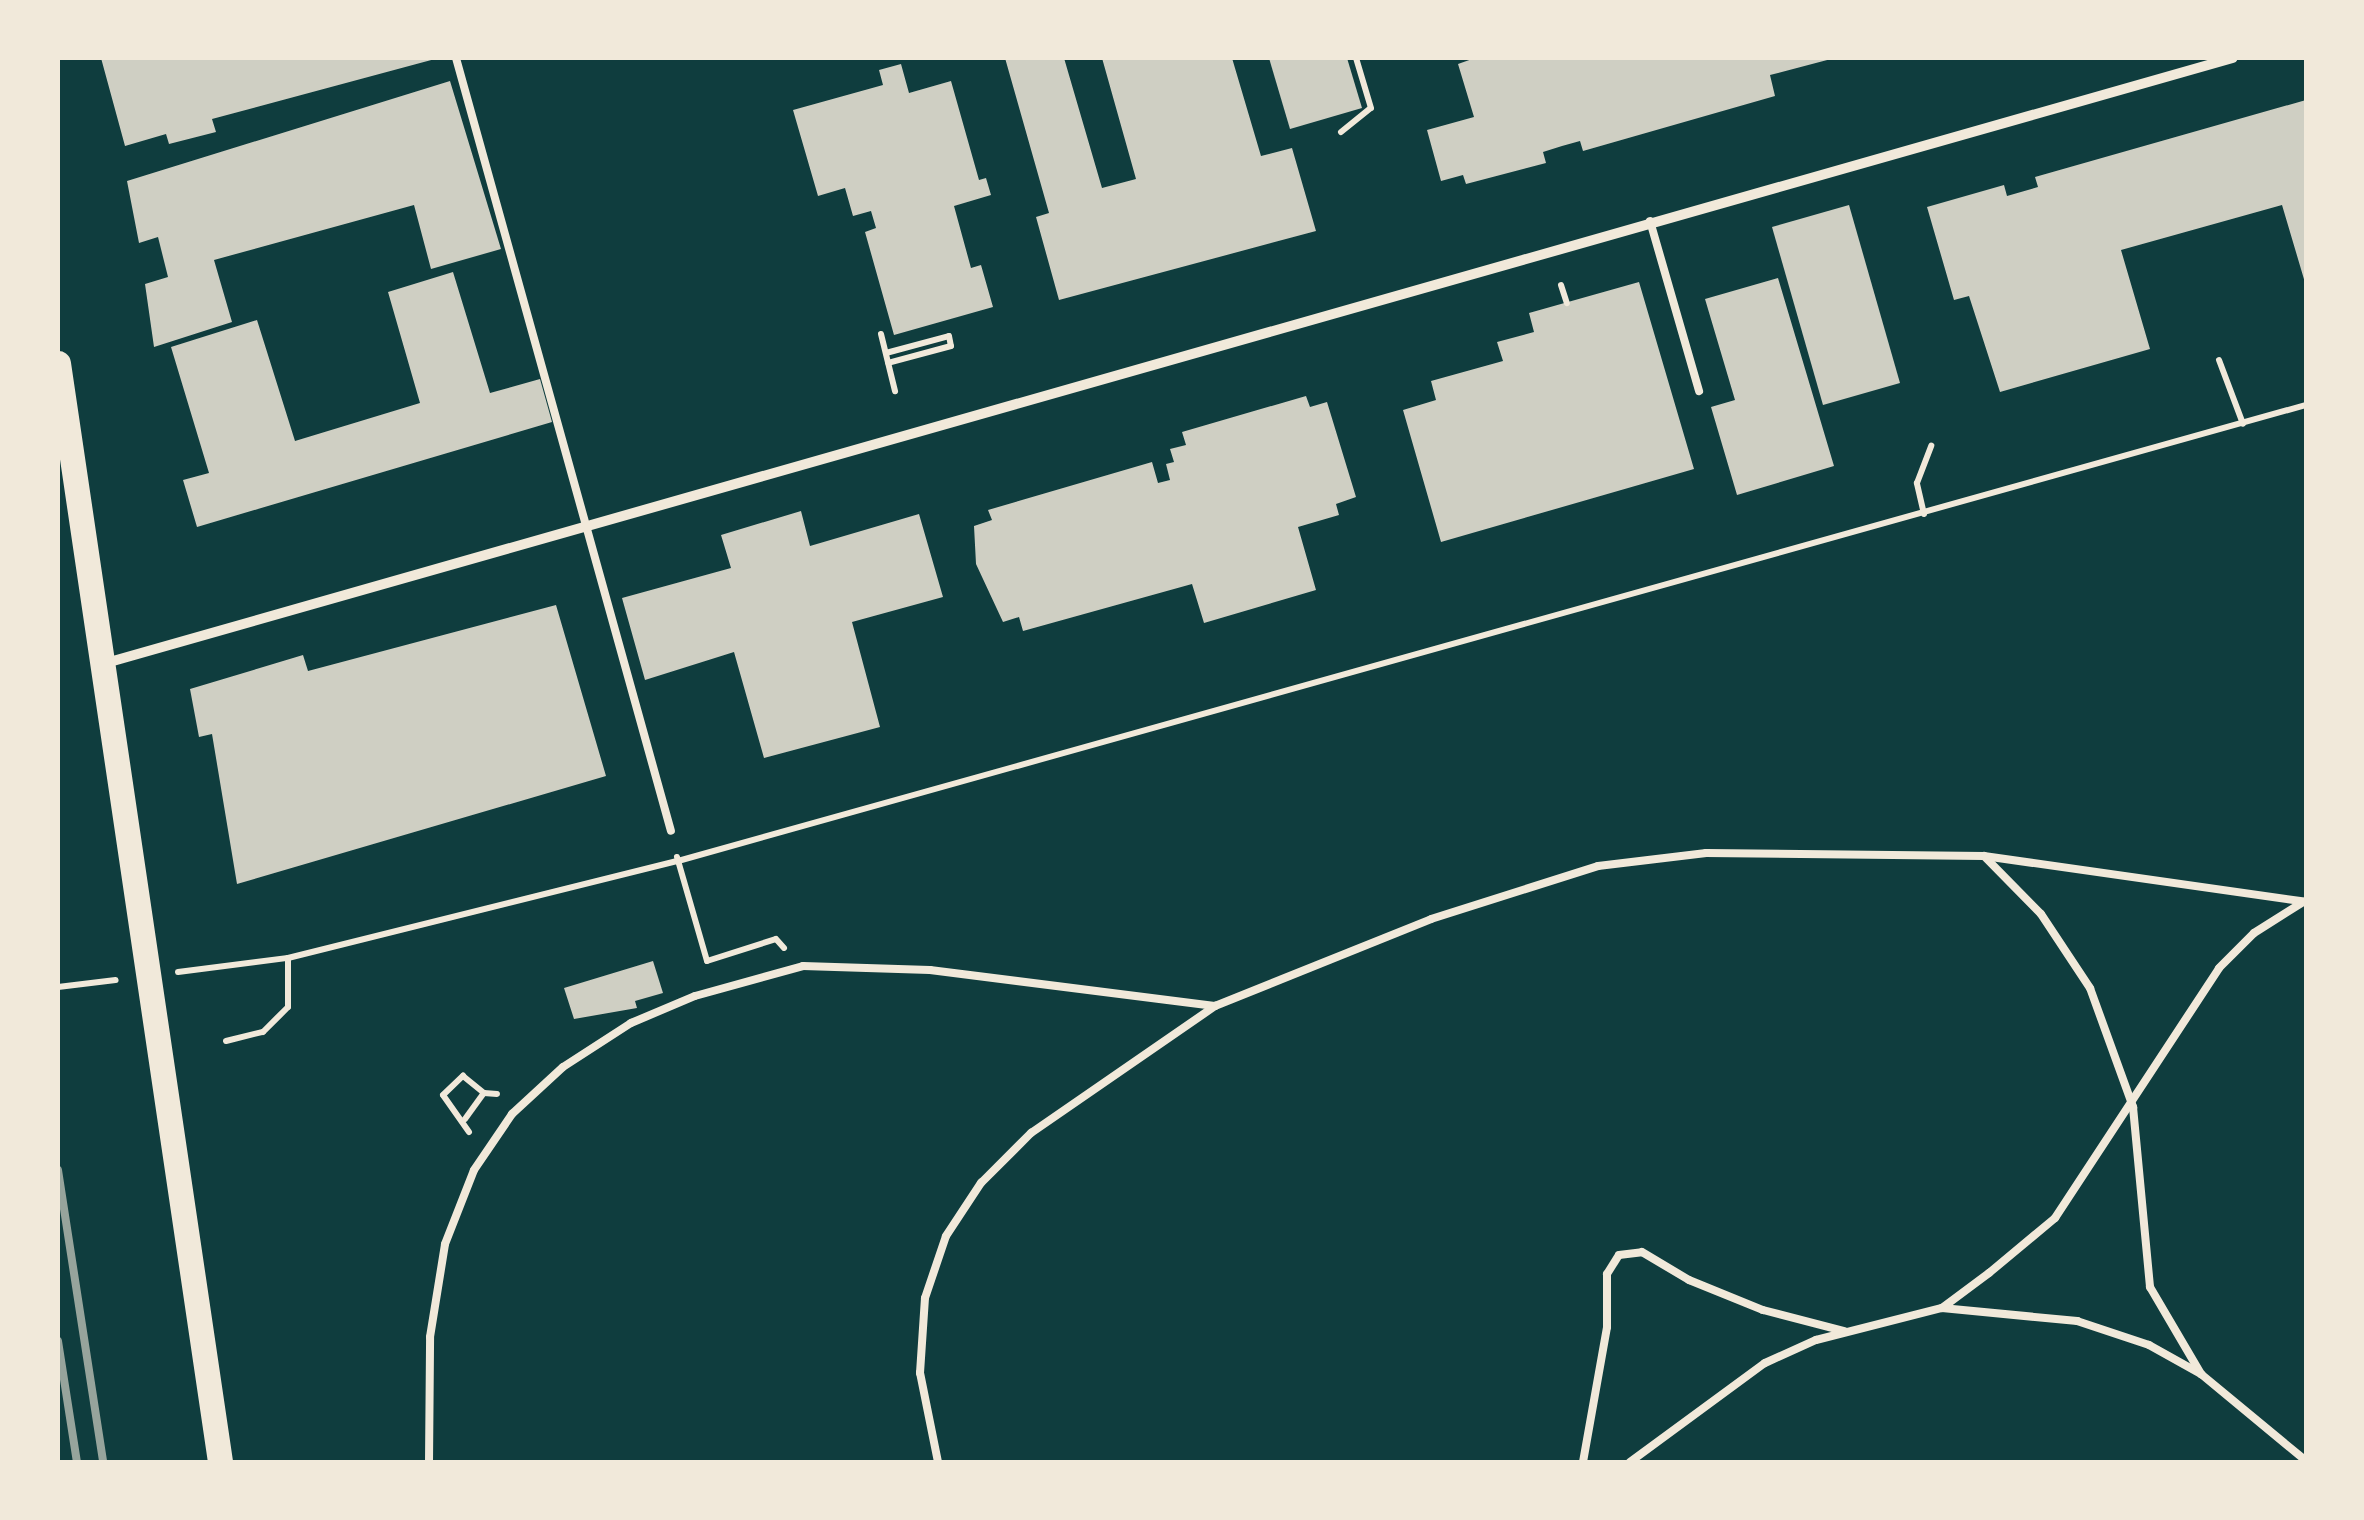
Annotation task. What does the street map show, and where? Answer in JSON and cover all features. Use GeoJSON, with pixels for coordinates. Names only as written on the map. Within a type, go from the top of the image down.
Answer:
{"type":"FeatureCollection","features":[{"type":"Feature","properties":{"kind":"main road"},"geometry":{"type":"LineString","coordinates":[[58,363],[106,663],[220,1462]]}},
{"type":"Feature","properties":{"kind":"street"},"geometry":{"type":"LineString","coordinates":[[106,663],[2233,58]]}},
{"type":"Feature","properties":{"kind":"lane"},"geometry":{"type":"LineString","coordinates":[[456,58],[671,831]]}},
{"type":"Feature","properties":{"kind":"lane"},"geometry":{"type":"LineString","coordinates":[[1650,221],[1699,390]]}},
{"type":"Feature","properties":{"kind":"lane"},"geometry":{"type":"LineString","coordinates":[[938,1462],[920,1373],[925,1298],[946,1236],[980,1183],[1031,1132],[1215,1006],[1431,919],[1598,866],[1706,852],[1819,849],[1984,856],[2305,902]]}},
{"type":"Feature","properties":{"kind":"lane"},"geometry":{"type":"LineString","coordinates":[[1984,856],[2041,914],[2090,988],[2133,1107],[2150,1287],[2201,1374]]}},
{"type":"Feature","properties":{"kind":"lane"},"geometry":{"type":"LineString","coordinates":[[1942,1308],[2055,1218],[2133,1107],[2200,991],[2254,932],[2305,902]]}},
{"type":"Feature","properties":{"kind":"lane"},"geometry":{"type":"LineString","coordinates":[[430,1462],[430,1337],[445,1244],[489,1148],[518,1109],[564,1066],[631,1023],[695,996],[803,966],[930,970],[1215,1006]]}},
{"type":"Feature","properties":{"kind":"lane"},"geometry":{"type":"LineString","coordinates":[[1583,1462],[1608,1327],[1607,1274],[1619,1255],[1642,1252],[1763,1310],[1844,1331]]}},
{"type":"Feature","properties":{"kind":"lane"},"geometry":{"type":"LineString","coordinates":[[1630,1462],[1742,1377],[1844,1331],[1942,1308],[2115,1330],[2201,1374],[2306,1461]]}},
{"type":"Feature","properties":{"kind":"path"},"geometry":{"type":"LineString","coordinates":[[1340,132],[1371,108],[1356,58]]}},
{"type":"Feature","properties":{"kind":"path"},"geometry":{"type":"LineString","coordinates":[[1561,285],[1567,303]]}},
{"type":"Feature","properties":{"kind":"path"},"geometry":{"type":"LineString","coordinates":[[881,334],[896,390]]}},
{"type":"Feature","properties":{"kind":"path"},"geometry":{"type":"LineString","coordinates":[[886,354],[949,336],[952,346],[888,363]]}},
{"type":"Feature","properties":{"kind":"path"},"geometry":{"type":"LineString","coordinates":[[2219,360],[2243,424]]}},
{"type":"Feature","properties":{"kind":"path"},"geometry":{"type":"LineString","coordinates":[[234,965],[288,958],[678,861],[2306,406]]}},
{"type":"Feature","properties":{"kind":"path"},"geometry":{"type":"LineString","coordinates":[[1924,514],[1917,482],[1931,446]]}},
{"type":"Feature","properties":{"kind":"path"},"geometry":{"type":"LineString","coordinates":[[678,861],[707,960],[776,939],[803,966]]}},
{"type":"Feature","properties":{"kind":"path"},"geometry":{"type":"LineString","coordinates":[[226,1041],[263,1032],[288,1007],[288,958]]}},
{"type":"Feature","properties":{"kind":"path"},"geometry":{"type":"LineString","coordinates":[[489,1148],[470,1133],[465,1118],[443,1102],[446,1085],[463,1076],[484,1093],[496,1093],[518,1109]]}},
{"type":"Feature","properties":{"kind":"path"},"geometry":{"type":"LineString","coordinates":[[465,1118],[484,1093]]}},
{"type":"Feature","properties":{"kind":"building"},"geometry":{"type":"Polygon","coordinates":[[[101,58],[435,59],[212,119],[216,132],[169,144],[166,134],[125,146],[101,58]]]}},
{"type":"Feature","properties":{"kind":"building"},"geometry":{"type":"Polygon","coordinates":[[[1005,58],[1064,58],[1102,188],[1136,179],[1102,58],[1232,58],[1261,156],[1292,148],[1316,231],[1059,300],[1036,217],[1049,213],[1005,58]]]}},
{"type":"Feature","properties":{"kind":"building"},"geometry":{"type":"Polygon","coordinates":[[[1269,58],[1347,58],[1362,108],[1290,129],[1269,58]]]}},
{"type":"Feature","properties":{"kind":"building"},"geometry":{"type":"Polygon","coordinates":[[[1475,58],[1831,59],[1770,75],[1775,96],[1583,151],[1580,141],[1562,146],[1543,152],[1546,163],[1466,184],[1463,175],[1441,181],[1427,130],[1474,117],[1458,64],[1475,58]]]}},
{"type":"Feature","properties":{"kind":"building"},"geometry":{"type":"Polygon","coordinates":[[[901,64],[909,93],[951,81],[979,180],[986,178],[991,195],[954,206],[971,268],[981,265],[993,307],[894,335],[865,232],[876,228],[871,211],[853,216],[845,188],[818,196],[793,110],[883,85],[879,70],[901,64]]]}},
{"type":"Feature","properties":{"kind":"building"},"geometry":{"type":"Polygon","coordinates":[[[450,81],[501,249],[431,269],[414,205],[214,260],[232,322],[154,347],[145,284],[168,277],[158,237],[139,243],[127,181],[450,81]]]}},
{"type":"Feature","properties":{"kind":"building"},"geometry":{"type":"Polygon","coordinates":[[[2306,100],[2306,286],[2282,205],[2121,250],[2150,349],[2000,392],[1969,296],[1954,300],[1927,207],[2004,185],[2007,196],[2038,187],[2035,177],[2306,100]]]}},
{"type":"Feature","properties":{"kind":"building"},"geometry":{"type":"Polygon","coordinates":[[[1849,205],[1900,383],[1823,405],[1772,227],[1849,205]]]}},
{"type":"Feature","properties":{"kind":"building"},"geometry":{"type":"Polygon","coordinates":[[[453,272],[490,393],[540,379],[552,422],[197,527],[183,480],[209,473],[171,347],[257,320],[295,441],[420,403],[388,292],[453,272]]]}},
{"type":"Feature","properties":{"kind":"building"},"geometry":{"type":"Polygon","coordinates":[[[1778,278],[1834,466],[1737,495],[1711,407],[1735,400],[1705,299],[1778,278]]]}},
{"type":"Feature","properties":{"kind":"building"},"geometry":{"type":"Polygon","coordinates":[[[1639,282],[1694,469],[1441,542],[1403,410],[1436,400],[1431,381],[1503,361],[1497,342],[1534,332],[1529,313],[1639,282]]]}},
{"type":"Feature","properties":{"kind":"building"},"geometry":{"type":"Polygon","coordinates":[[[1306,396],[1310,407],[1327,402],[1356,497],[1336,504],[1339,515],[1298,527],[1316,590],[1204,623],[1192,584],[1023,631],[1019,617],[1003,622],[976,564],[974,526],[992,520],[988,510],[1152,462],[1158,483],[1170,480],[1166,464],[1174,462],[1170,449],[1186,445],[1182,432],[1306,396]]]}},
{"type":"Feature","properties":{"kind":"building"},"geometry":{"type":"Polygon","coordinates":[[[801,511],[810,546],[919,514],[943,597],[852,622],[880,727],[764,758],[734,652],[645,680],[622,598],[731,568],[721,535],[801,511]]]}},
{"type":"Feature","properties":{"kind":"building"},"geometry":{"type":"Polygon","coordinates":[[[556,605],[606,776],[237,884],[212,734],[199,737],[190,689],[303,655],[308,671],[556,605]]]}},
{"type":"Feature","properties":{"kind":"building"},"geometry":{"type":"Polygon","coordinates":[[[653,961],[663,993],[635,1001],[637,1008],[574,1019],[564,988],[653,961]]]}},
{"type":"Feature","properties":{"kind":"railway"},"geometry":{"type":"LineString","coordinates":[[58,1170],[103,1462]]}},
{"type":"Feature","properties":{"kind":"railway"},"geometry":{"type":"LineString","coordinates":[[58,1341],[77,1462]]}}]}
